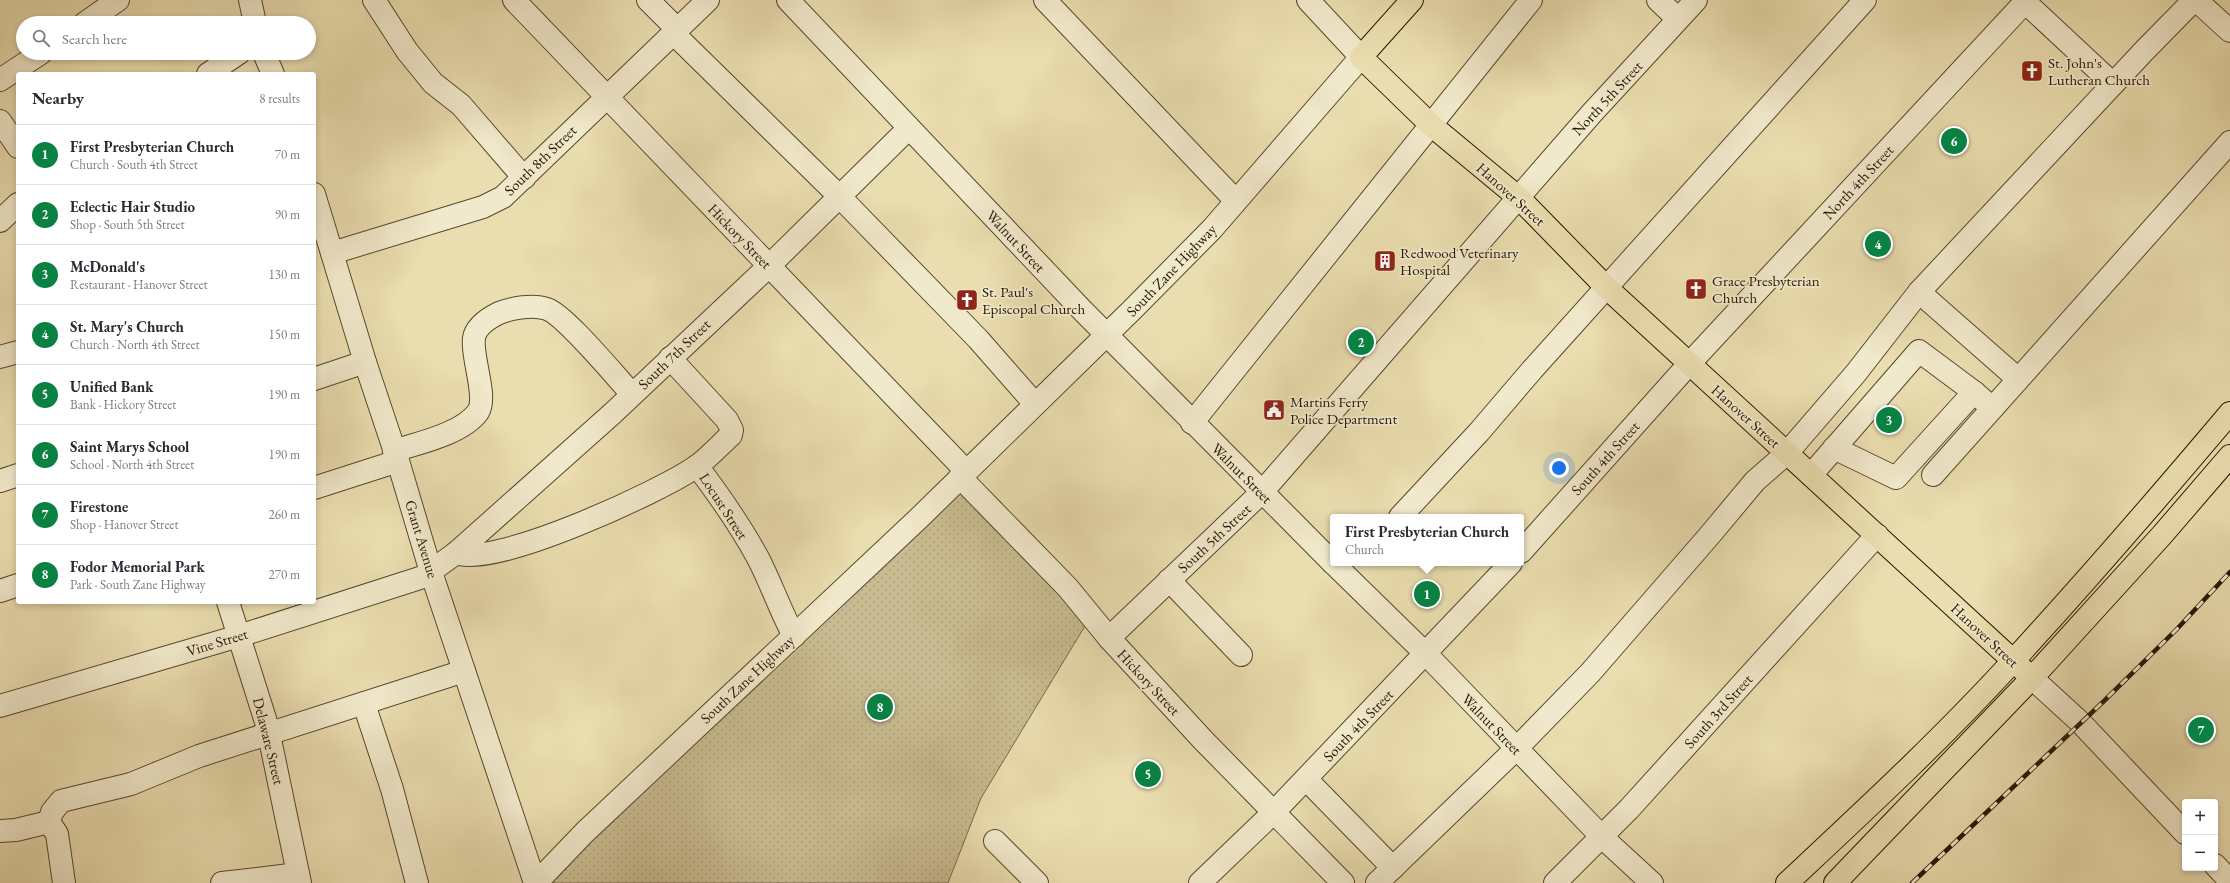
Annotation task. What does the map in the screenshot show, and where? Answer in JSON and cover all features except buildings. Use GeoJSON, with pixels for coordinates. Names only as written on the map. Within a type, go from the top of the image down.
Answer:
{"type":"FeatureCollection","features":[{"type":"Feature","properties":{"kind":"main road"},"geometry":{"type":"LineString","coordinates":[[1361,56],[1412,0]]}},
{"type":"Feature","properties":{"kind":"main road","name":"Hanover Street"},"geometry":{"type":"LineString","coordinates":[[1361,56],[1431,125],[1519,198],[1607,288],[2032,678]]}},
{"type":"Feature","properties":{"kind":"main road"},"geometry":{"type":"LineString","coordinates":[[1787,883],[1857,818],[2013,660],[2157,500],[2230,413]]}},
{"type":"Feature","properties":{"kind":"main road"},"geometry":{"type":"LineString","coordinates":[[1835,883],[2032,678],[2162,535],[2230,456]]}},
{"type":"Feature","properties":{"kind":"street"},"geometry":{"type":"LineString","coordinates":[[95,16],[118,0]]}},
{"type":"Feature","properties":{"kind":"street"},"geometry":{"type":"LineString","coordinates":[[250,0],[253,16]]}},
{"type":"Feature","properties":{"kind":"street"},"geometry":{"type":"LineString","coordinates":[[374,0],[407,51],[433,83],[461,105],[524,178]]}},
{"type":"Feature","properties":{"kind":"street","name":"Hickory Street"},"geometry":{"type":"LineString","coordinates":[[514,0],[608,96],[769,266],[1068,588],[1108,638],[1343,883]]}},
{"type":"Feature","properties":{"kind":"street"},"geometry":{"type":"LineString","coordinates":[[648,0],[675,31],[978,339],[1035,404]]}},
{"type":"Feature","properties":{"kind":"street","name":"South 8th Street"},"geometry":{"type":"LineString","coordinates":[[332,252],[483,207],[503,197],[708,0]]}},
{"type":"Feature","properties":{"kind":"street","name":"Walnut Street"},"geometry":{"type":"LineString","coordinates":[[788,0],[1106,335],[1262,492],[1330,554]]}},
{"type":"Feature","properties":{"kind":"street"},"geometry":{"type":"LineString","coordinates":[[1045,0],[1236,202]]}},
{"type":"Feature","properties":{"kind":"street","name":"Hanover Street"},"geometry":{"type":"LineString","coordinates":[[1308,0],[1361,56]]}},
{"type":"Feature","properties":{"kind":"street"},"geometry":{"type":"LineString","coordinates":[[1192,422],[1531,0]]}},
{"type":"Feature","properties":{"kind":"street"},"geometry":{"type":"LineString","coordinates":[[1658,0],[1678,19]]}},
{"type":"Feature","properties":{"kind":"street","name":"North 5th Street"},"geometry":{"type":"LineString","coordinates":[[1519,198],[1592,113],[1659,42],[1696,0]]}},
{"type":"Feature","properties":{"kind":"street"},"geometry":{"type":"LineString","coordinates":[[1403,514],[1479,432],[1532,370],[1865,0]]}},
{"type":"Feature","properties":{"kind":"street"},"geometry":{"type":"LineString","coordinates":[[1377,883],[1516,749],[1590,673],[1710,536],[1755,481],[1787,453],[1856,373],[1919,292],[2113,84],[2195,0],[2230,31]]}},
{"type":"Feature","properties":{"kind":"street"},"geometry":{"type":"LineString","coordinates":[[2026,1],[2113,84]]}},
{"type":"Feature","properties":{"kind":"street","name":"North 4th Street"},"geometry":{"type":"LineString","coordinates":[[1689,364],[2026,1]]}},
{"type":"Feature","properties":{"kind":"street","name":"South Zane Highway"},"geometry":{"type":"LineString","coordinates":[[535,883],[585,832],[794,636],[963,474],[1106,335],[1212,229],[1361,56]]}},
{"type":"Feature","properties":{"kind":"street"},"geometry":{"type":"LineString","coordinates":[[0,80],[30,60]]}},
{"type":"Feature","properties":{"kind":"street"},"geometry":{"type":"LineString","coordinates":[[211,72],[229,60]]}},
{"type":"Feature","properties":{"kind":"street"},"geometry":{"type":"LineString","coordinates":[[267,60],[271,72]]}},
{"type":"Feature","properties":{"kind":"street"},"geometry":{"type":"LineString","coordinates":[[0,121],[16,144]]}},
{"type":"Feature","properties":{"kind":"street","name":"South 7th Street"},"geometry":{"type":"LineString","coordinates":[[431,572],[456,553],[632,394],[769,266],[910,128]]}},
{"type":"Feature","properties":{"kind":"street"},"geometry":{"type":"LineString","coordinates":[[1932,475],[2230,142]]}},
{"type":"Feature","properties":{"kind":"street","name":"South 5th Street"},"geometry":{"type":"LineString","coordinates":[[1108,638],[1262,492],[1519,198]]}},
{"type":"Feature","properties":{"kind":"street","name":"Grant Avenue"},"geometry":{"type":"LineString","coordinates":[[316,200],[364,362],[396,456],[431,572],[535,883]]}},
{"type":"Feature","properties":{"kind":"street"},"geometry":{"type":"LineString","coordinates":[[0,221],[16,206]]}},
{"type":"Feature","properties":{"kind":"street"},"geometry":{"type":"LineString","coordinates":[[1919,292],[2018,379]]}},
{"type":"Feature","properties":{"kind":"street"},"geometry":{"type":"LineString","coordinates":[[316,487],[396,456],[468,422],[478,412],[481,401],[474,337],[479,327],[489,318],[500,313],[535,307],[548,309],[567,324],[632,394]]}},
{"type":"Feature","properties":{"kind":"street"},"geometry":{"type":"LineString","coordinates":[[1811,475],[1919,351],[1974,392],[1992,408]]}},
{"type":"Feature","properties":{"kind":"street"},"geometry":{"type":"LineString","coordinates":[[0,357],[16,353]]}},
{"type":"Feature","properties":{"kind":"street","name":"Locust Street"},"geometry":{"type":"LineString","coordinates":[[670,358],[728,420],[732,430],[731,435],[697,466],[722,500],[758,559],[779,608],[794,636]]}},
{"type":"Feature","properties":{"kind":"street"},"geometry":{"type":"LineString","coordinates":[[316,378],[364,362]]}},
{"type":"Feature","properties":{"kind":"street","name":"South 4th Street"},"geometry":{"type":"LineString","coordinates":[[1524,549],[1689,364]]}},
{"type":"Feature","properties":{"kind":"street"},"geometry":{"type":"LineString","coordinates":[[1834,448],[1896,478],[1974,392]]}},
{"type":"Feature","properties":{"kind":"street"},"geometry":{"type":"LineString","coordinates":[[456,553],[469,556],[488,554],[554,534],[599,516],[697,466]]}},
{"type":"Feature","properties":{"kind":"street"},"geometry":{"type":"LineString","coordinates":[[0,481],[16,476]]}},
{"type":"Feature","properties":{"kind":"street","name":"South 3rd Street"},"geometry":{"type":"LineString","coordinates":[[1555,883],[1630,809],[1876,535]]}},
{"type":"Feature","properties":{"kind":"street","name":"Walnut Street"},"geometry":{"type":"LineString","coordinates":[[1343,566],[1516,749],[1602,837],[1652,883]]}},
{"type":"Feature","properties":{"kind":"street","name":"South 4th Street"},"geometry":{"type":"LineString","coordinates":[[1200,883],[1274,812],[1508,566]]}},
{"type":"Feature","properties":{"kind":"street","name":"Vine Street"},"geometry":{"type":"LineString","coordinates":[[0,706],[239,636],[424,577],[431,572]]}},
{"type":"Feature","properties":{"kind":"street"},"geometry":{"type":"LineString","coordinates":[[1169,580],[1241,655]]}},
{"type":"Feature","properties":{"kind":"street"},"geometry":{"type":"LineString","coordinates":[[0,591],[16,587]]}},
{"type":"Feature","properties":{"kind":"street","name":"Delaware Street"},"geometry":{"type":"LineString","coordinates":[[229,604],[269,733],[299,878]]}},
{"type":"Feature","properties":{"kind":"street"},"geometry":{"type":"LineString","coordinates":[[48,822],[52,812],[61,801],[131,784],[199,756],[464,671]]}},
{"type":"Feature","properties":{"kind":"street","name":"Hanover Street"},"geometry":{"type":"LineString","coordinates":[[2032,678],[2080,722],[2182,830]]}},
{"type":"Feature","properties":{"kind":"street"},"geometry":{"type":"LineString","coordinates":[[364,704],[392,788],[417,883]]}},
{"type":"Feature","properties":{"kind":"street"},"geometry":{"type":"LineString","coordinates":[[1306,779],[1393,868]]}},
{"type":"Feature","properties":{"kind":"street"},"geometry":{"type":"LineString","coordinates":[[0,831],[16,830],[48,822]]}},
{"type":"Feature","properties":{"kind":"street"},"geometry":{"type":"LineString","coordinates":[[48,822],[57,834],[64,883]]}},
{"type":"Feature","properties":{"kind":"street"},"geometry":{"type":"LineString","coordinates":[[994,841],[1037,883]]}},
{"type":"Feature","properties":{"kind":"street"},"geometry":{"type":"LineString","coordinates":[[2218,868],[2230,881]]}},
{"type":"Feature","properties":{"kind":"street"},"geometry":{"type":"LineString","coordinates":[[222,883],[299,878]]}},
{"type":"Feature","properties":{"kind":"shaded area"},"geometry":{"type":"Polygon","coordinates":[[[966,483],[1091,616],[981,798],[948,883],[541,883],[966,483]]]}},
{"type":"Feature","properties":{"kind":"railway"},"geometry":{"type":"LineString","coordinates":[[1912,883],[2104,701],[2177,629],[2230,572]]}},
{"type":"Feature","properties":{"kind":"place","name":"St. John's Lutheran Church"},"geometry":{"type":"Point","coordinates":[2032,71]}},
{"type":"Feature","properties":{"kind":"place","name":"Saint Marys School"},"geometry":{"type":"Point","coordinates":[1954,141]}},
{"type":"Feature","properties":{"kind":"place","name":"St. Mary's Church"},"geometry":{"type":"Point","coordinates":[1878,244]}},
{"type":"Feature","properties":{"kind":"place","name":"Redwood Veterinary Hospital"},"geometry":{"type":"Point","coordinates":[1385,261]}},
{"type":"Feature","properties":{"kind":"place","name":"Grace Presbyterian Church"},"geometry":{"type":"Point","coordinates":[1696,289]}},
{"type":"Feature","properties":{"kind":"place","name":"St. Paul's Episcopal Church"},"geometry":{"type":"Point","coordinates":[967,300]}},
{"type":"Feature","properties":{"kind":"place","name":"Eclectic Hair Studio"},"geometry":{"type":"Point","coordinates":[1361,342]}},
{"type":"Feature","properties":{"kind":"place","name":"Martins Ferry Police Department"},"geometry":{"type":"Point","coordinates":[1274,410]}},
{"type":"Feature","properties":{"kind":"place","name":"McDonald's"},"geometry":{"type":"Point","coordinates":[1889,420]}},
{"type":"Feature","properties":{"kind":"place","name":"First Presbyterian Church"},"geometry":{"type":"Point","coordinates":[1427,594]}},
{"type":"Feature","properties":{"kind":"place","name":"Fodor Memorial Park"},"geometry":{"type":"Point","coordinates":[880,707]}},
{"type":"Feature","properties":{"kind":"place","name":"Firestone"},"geometry":{"type":"Point","coordinates":[2201,730]}},
{"type":"Feature","properties":{"kind":"place","name":"Unified Bank"},"geometry":{"type":"Point","coordinates":[1148,774]}}]}
